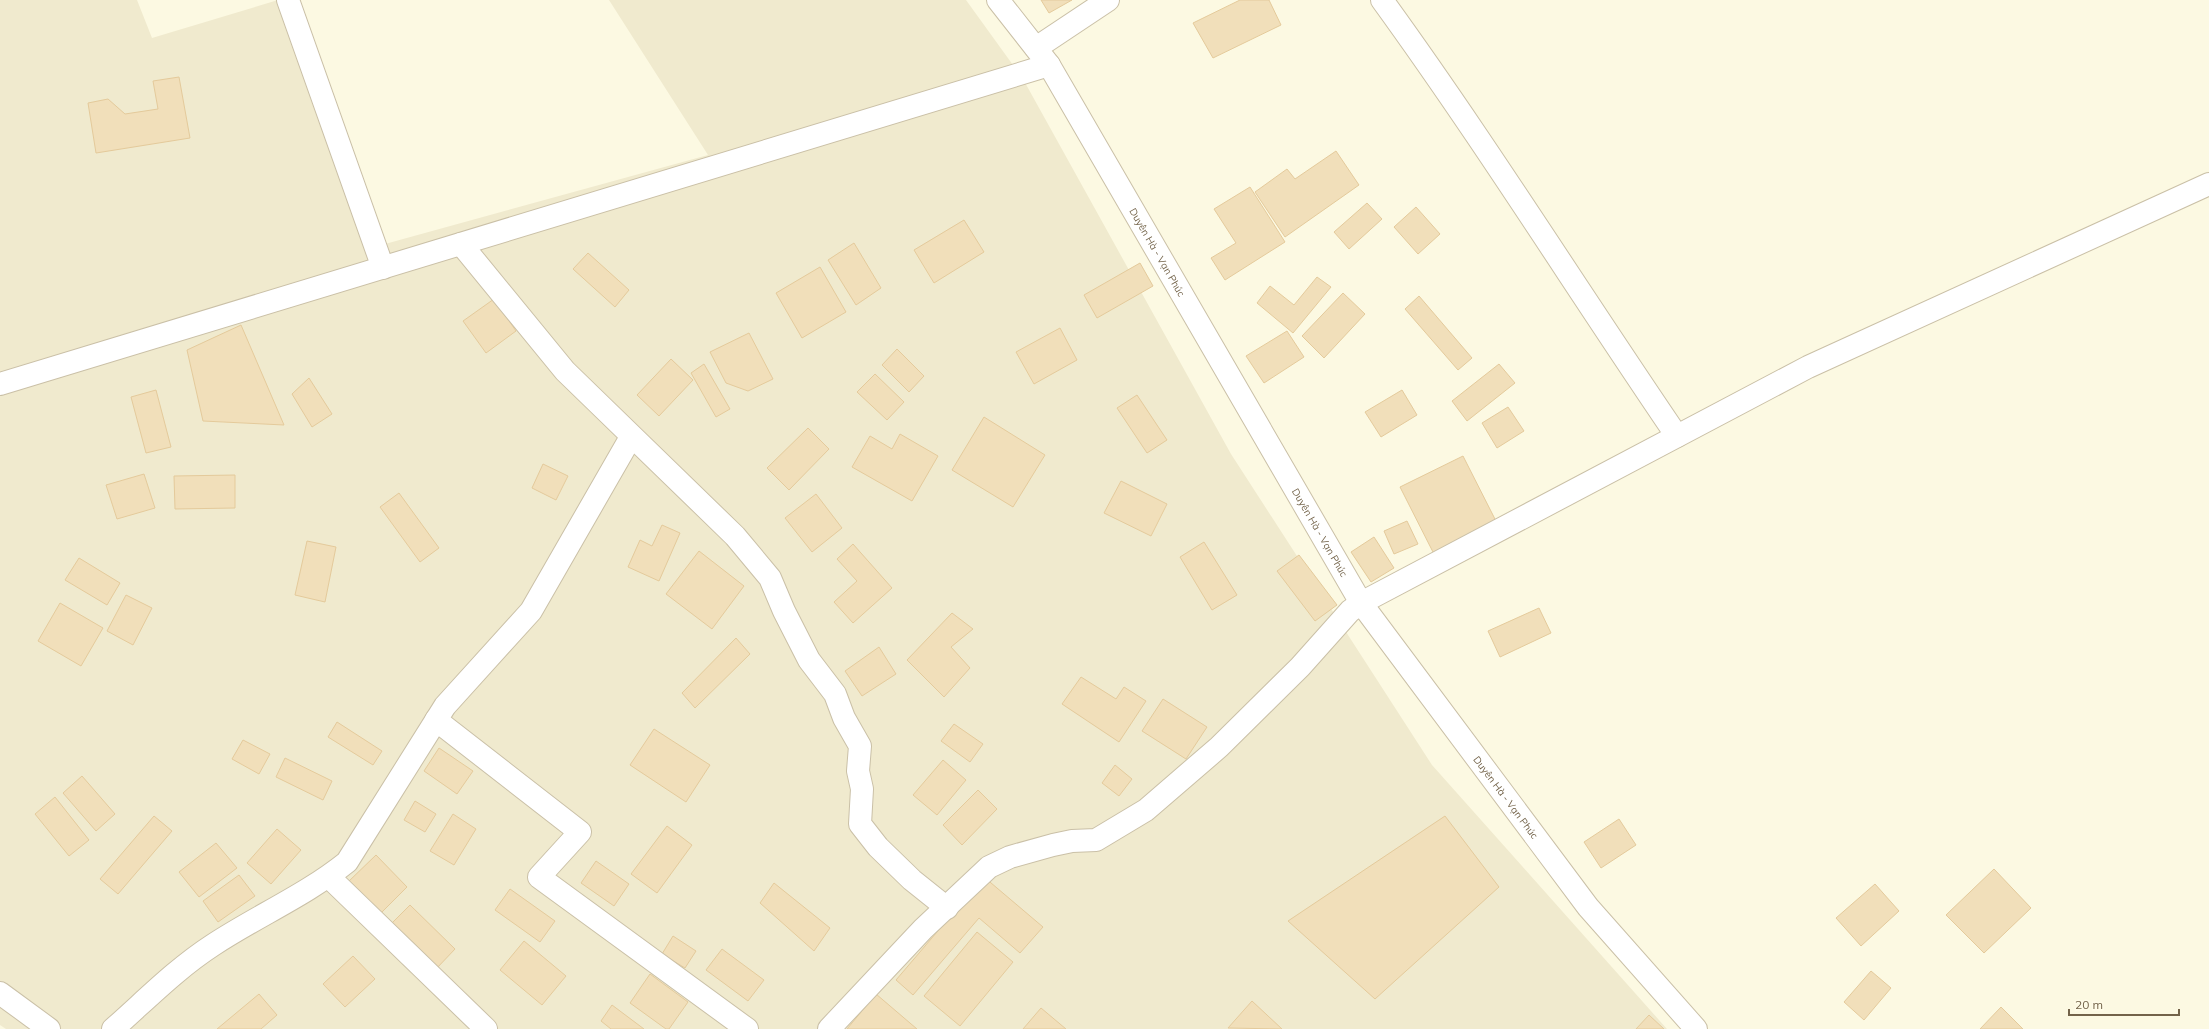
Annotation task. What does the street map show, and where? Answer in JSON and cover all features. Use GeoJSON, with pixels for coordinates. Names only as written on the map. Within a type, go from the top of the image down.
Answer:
{"type":"FeatureCollection","features":[{"type":"Feature","properties":{"kind":"street"},"geometry":{"type":"LineString","coordinates":[[288,0],[383,268]]}},
{"type":"Feature","properties":{"kind":"street","name":"Duyên Hà - Vạn Phúc"},"geometry":{"type":"LineString","coordinates":[[998,0],[1049,65],[1361,604],[1588,907],[1696,1029]]}},
{"type":"Feature","properties":{"kind":"street"},"geometry":{"type":"LineString","coordinates":[[1036,48],[1108,0]]}},
{"type":"Feature","properties":{"kind":"street"},"geometry":{"type":"LineString","coordinates":[[1382,0],[1429,64],[1677,436]]}},
{"type":"Feature","properties":{"kind":"street"},"geometry":{"type":"LineString","coordinates":[[0,384],[1049,65]]}},
{"type":"Feature","properties":{"kind":"street"},"geometry":{"type":"LineString","coordinates":[[829,1029],[989,867],[1010,857],[1052,845],[1072,841],[1096,840],[1146,810],[1220,747],[1300,667],[1350,611],[1361,604],[1808,367],[2209,184]]}},
{"type":"Feature","properties":{"kind":"street"},"geometry":{"type":"LineString","coordinates":[[461,244],[565,371],[631,437],[735,536],[770,578],[784,611],[809,660],[836,694],[844,718],[860,746],[858,771],[862,789],[860,824],[878,847],[912,880],[947,908]]}},
{"type":"Feature","properties":{"kind":"street"},"geometry":{"type":"LineString","coordinates":[[114,1029],[189,961],[214,944],[329,877],[347,862],[445,706],[531,611],[631,437]]}},
{"type":"Feature","properties":{"kind":"street"},"geometry":{"type":"LineString","coordinates":[[436,720],[580,832],[539,877],[747,1029]]}},
{"type":"Feature","properties":{"kind":"street"},"geometry":{"type":"LineString","coordinates":[[329,877],[486,1029]]}},
{"type":"Feature","properties":{"kind":"street"},"geometry":{"type":"LineString","coordinates":[[0,993],[49,1029]]}},
{"type":"Feature","properties":{"kind":"shaded area"},"geometry":{"type":"Polygon","coordinates":[[[0,0],[137,0],[152,38],[278,0],[385,244],[708,155],[609,0],[966,0],[1023,79],[1231,454],[1432,765],[1667,1029],[6,1029],[0,1025],[0,0]]]}},
{"type":"Feature","properties":{"kind":"building"},"geometry":{"type":"Polygon","coordinates":[[[1041,0],[1072,0],[1049,13],[1041,0]]]}},
{"type":"Feature","properties":{"kind":"building"},"geometry":{"type":"Polygon","coordinates":[[[1240,0],[1269,0],[1281,25],[1213,58],[1193,23],[1240,0]]]}},
{"type":"Feature","properties":{"kind":"building"},"geometry":{"type":"Polygon","coordinates":[[[179,77],[190,138],[96,153],[88,103],[108,99],[125,114],[158,109],[153,81],[179,77]]]}},
{"type":"Feature","properties":{"kind":"building"},"geometry":{"type":"Polygon","coordinates":[[[1336,151],[1359,185],[1285,237],[1255,192],[1287,169],[1295,179],[1336,151]]]}},
{"type":"Feature","properties":{"kind":"building"},"geometry":{"type":"Polygon","coordinates":[[[1250,187],[1285,242],[1225,280],[1211,258],[1236,243],[1214,209],[1250,187]]]}},
{"type":"Feature","properties":{"kind":"building"},"geometry":{"type":"Polygon","coordinates":[[[1367,203],[1382,219],[1349,249],[1334,232],[1367,203]]]}},
{"type":"Feature","properties":{"kind":"building"},"geometry":{"type":"Polygon","coordinates":[[[1416,207],[1440,234],[1418,254],[1394,227],[1416,207]]]}},
{"type":"Feature","properties":{"kind":"building"},"geometry":{"type":"Polygon","coordinates":[[[964,220],[984,252],[934,283],[914,250],[964,220]]]}},
{"type":"Feature","properties":{"kind":"building"},"geometry":{"type":"Polygon","coordinates":[[[854,243],[881,288],[856,305],[828,260],[854,243]]]}},
{"type":"Feature","properties":{"kind":"building"},"geometry":{"type":"Polygon","coordinates":[[[588,253],[629,290],[615,307],[573,269],[588,253]]]}},
{"type":"Feature","properties":{"kind":"building"},"geometry":{"type":"Polygon","coordinates":[[[1140,263],[1153,286],[1097,318],[1084,295],[1140,263]]]}},
{"type":"Feature","properties":{"kind":"building"},"geometry":{"type":"Polygon","coordinates":[[[820,267],[846,312],[802,338],[776,293],[820,267]]]}},
{"type":"Feature","properties":{"kind":"building"},"geometry":{"type":"Polygon","coordinates":[[[1317,277],[1331,287],[1293,333],[1257,303],[1270,286],[1294,305],[1317,277]]]}},
{"type":"Feature","properties":{"kind":"building"},"geometry":{"type":"Polygon","coordinates":[[[1343,293],[1365,314],[1324,358],[1302,336],[1343,293]]]}},
{"type":"Feature","properties":{"kind":"building"},"geometry":{"type":"Polygon","coordinates":[[[1419,296],[1472,358],[1458,370],[1405,309],[1419,296]]]}},
{"type":"Feature","properties":{"kind":"building"},"geometry":{"type":"Polygon","coordinates":[[[494,299],[516,331],[486,353],[463,321],[494,299]]]}},
{"type":"Feature","properties":{"kind":"building"},"geometry":{"type":"Polygon","coordinates":[[[241,325],[284,425],[203,421],[187,350],[241,325]]]}},
{"type":"Feature","properties":{"kind":"building"},"geometry":{"type":"Polygon","coordinates":[[[1060,328],[1077,360],[1034,384],[1016,352],[1060,328]]]}},
{"type":"Feature","properties":{"kind":"building"},"geometry":{"type":"Polygon","coordinates":[[[1287,331],[1304,357],[1264,383],[1246,356],[1287,331]]]}},
{"type":"Feature","properties":{"kind":"building"},"geometry":{"type":"Polygon","coordinates":[[[749,333],[773,379],[748,391],[726,383],[710,352],[749,333]]]}},
{"type":"Feature","properties":{"kind":"building"},"geometry":{"type":"Polygon","coordinates":[[[897,349],[924,376],[909,392],[882,365],[897,349]]]}},
{"type":"Feature","properties":{"kind":"building"},"geometry":{"type":"Polygon","coordinates":[[[671,359],[693,380],[659,416],[637,395],[671,359]]]}},
{"type":"Feature","properties":{"kind":"building"},"geometry":{"type":"Polygon","coordinates":[[[704,364],[730,409],[716,417],[691,373],[704,364]]]}},
{"type":"Feature","properties":{"kind":"building"},"geometry":{"type":"Polygon","coordinates":[[[1499,364],[1515,383],[1467,421],[1452,401],[1499,364]]]}},
{"type":"Feature","properties":{"kind":"building"},"geometry":{"type":"Polygon","coordinates":[[[875,374],[904,402],[887,420],[857,392],[875,374]]]}},
{"type":"Feature","properties":{"kind":"building"},"geometry":{"type":"Polygon","coordinates":[[[309,378],[332,414],[312,427],[292,394],[309,378]]]}},
{"type":"Feature","properties":{"kind":"building"},"geometry":{"type":"Polygon","coordinates":[[[156,390],[171,447],[146,453],[131,397],[156,390]]]}},
{"type":"Feature","properties":{"kind":"building"},"geometry":{"type":"Polygon","coordinates":[[[1402,390],[1417,415],[1381,437],[1365,412],[1402,390]]]}},
{"type":"Feature","properties":{"kind":"building"},"geometry":{"type":"Polygon","coordinates":[[[1137,395],[1167,440],[1147,453],[1117,408],[1137,395]]]}},
{"type":"Feature","properties":{"kind":"building"},"geometry":{"type":"Polygon","coordinates":[[[1508,407],[1524,431],[1497,448],[1482,423],[1508,407]]]}},
{"type":"Feature","properties":{"kind":"building"},"geometry":{"type":"Polygon","coordinates":[[[984,417],[1045,455],[1013,507],[952,470],[984,417]]]}},
{"type":"Feature","properties":{"kind":"building"},"geometry":{"type":"Polygon","coordinates":[[[808,428],[829,449],[789,490],[767,468],[808,428]]]}},
{"type":"Feature","properties":{"kind":"building"},"geometry":{"type":"Polygon","coordinates":[[[900,434],[938,456],[912,501],[852,467],[870,436],[892,449],[900,434]]]}},
{"type":"Feature","properties":{"kind":"building"},"geometry":{"type":"Polygon","coordinates":[[[1463,456],[1498,525],[1435,556],[1400,487],[1463,456]]]}},
{"type":"Feature","properties":{"kind":"building"},"geometry":{"type":"Polygon","coordinates":[[[543,464],[568,476],[556,500],[532,488],[543,464]]]}},
{"type":"Feature","properties":{"kind":"building"},"geometry":{"type":"Polygon","coordinates":[[[144,474],[155,508],[117,519],[106,485],[144,474]]]}},
{"type":"Feature","properties":{"kind":"building"},"geometry":{"type":"Polygon","coordinates":[[[235,475],[235,508],[175,509],[174,476],[235,475]]]}},
{"type":"Feature","properties":{"kind":"building"},"geometry":{"type":"Polygon","coordinates":[[[1121,481],[1167,504],[1151,536],[1104,513],[1121,481]]]}},
{"type":"Feature","properties":{"kind":"building"},"geometry":{"type":"Polygon","coordinates":[[[399,493],[439,548],[420,562],[380,507],[399,493]]]}},
{"type":"Feature","properties":{"kind":"building"},"geometry":{"type":"Polygon","coordinates":[[[816,494],[842,528],[812,552],[785,518],[816,494]]]}},
{"type":"Feature","properties":{"kind":"building"},"geometry":{"type":"Polygon","coordinates":[[[1407,521],[1418,544],[1394,554],[1384,531],[1407,521]]]}},
{"type":"Feature","properties":{"kind":"building"},"geometry":{"type":"Polygon","coordinates":[[[662,525],[680,533],[659,581],[628,567],[640,540],[652,546],[662,525]]]}},
{"type":"Feature","properties":{"kind":"building"},"geometry":{"type":"Polygon","coordinates":[[[1374,537],[1394,568],[1371,582],[1351,552],[1374,537]]]}},
{"type":"Feature","properties":{"kind":"building"},"geometry":{"type":"Polygon","coordinates":[[[307,541],[336,547],[325,602],[295,595],[307,541]]]}},
{"type":"Feature","properties":{"kind":"building"},"geometry":{"type":"Polygon","coordinates":[[[1204,542],[1237,595],[1212,610],[1180,557],[1204,542]]]}},
{"type":"Feature","properties":{"kind":"building"},"geometry":{"type":"Polygon","coordinates":[[[853,544],[892,588],[853,623],[834,602],[857,581],[837,559],[853,544]]]}},
{"type":"Feature","properties":{"kind":"building"},"geometry":{"type":"Polygon","coordinates":[[[699,551],[744,586],[712,629],[666,594],[699,551]]]}},
{"type":"Feature","properties":{"kind":"building"},"geometry":{"type":"Polygon","coordinates":[[[1299,555],[1337,605],[1315,621],[1277,571],[1299,555]]]}},
{"type":"Feature","properties":{"kind":"building"},"geometry":{"type":"Polygon","coordinates":[[[79,558],[120,583],[107,605],[65,580],[79,558]]]}},
{"type":"Feature","properties":{"kind":"building"},"geometry":{"type":"Polygon","coordinates":[[[126,595],[152,608],[133,645],[107,631],[126,595]]]}},
{"type":"Feature","properties":{"kind":"building"},"geometry":{"type":"Polygon","coordinates":[[[60,603],[103,628],[81,666],[38,641],[60,603]]]}},
{"type":"Feature","properties":{"kind":"building"},"geometry":{"type":"Polygon","coordinates":[[[1539,608],[1551,633],[1500,657],[1488,631],[1539,608]]]}},
{"type":"Feature","properties":{"kind":"building"},"geometry":{"type":"Polygon","coordinates":[[[952,613],[973,629],[951,647],[970,668],[944,697],[907,660],[952,613]]]}},
{"type":"Feature","properties":{"kind":"building"},"geometry":{"type":"Polygon","coordinates":[[[736,638],[750,654],[695,708],[682,693],[736,638]]]}},
{"type":"Feature","properties":{"kind":"building"},"geometry":{"type":"Polygon","coordinates":[[[879,647],[896,674],[862,696],[845,671],[879,647]]]}},
{"type":"Feature","properties":{"kind":"building"},"geometry":{"type":"Polygon","coordinates":[[[1081,677],[1116,699],[1124,687],[1146,701],[1119,742],[1062,704],[1081,677]]]}},
{"type":"Feature","properties":{"kind":"building"},"geometry":{"type":"Polygon","coordinates":[[[1163,699],[1207,727],[1186,759],[1142,731],[1163,699]]]}},
{"type":"Feature","properties":{"kind":"building"},"geometry":{"type":"Polygon","coordinates":[[[337,722],[382,751],[373,765],[328,737],[337,722]]]}},
{"type":"Feature","properties":{"kind":"building"},"geometry":{"type":"Polygon","coordinates":[[[954,724],[983,744],[970,762],[941,741],[954,724]]]}},
{"type":"Feature","properties":{"kind":"building"},"geometry":{"type":"Polygon","coordinates":[[[654,729],[710,765],[686,802],[630,765],[654,729]]]}},
{"type":"Feature","properties":{"kind":"building"},"geometry":{"type":"Polygon","coordinates":[[[243,740],[270,754],[259,774],[232,759],[243,740]]]}},
{"type":"Feature","properties":{"kind":"building"},"geometry":{"type":"Polygon","coordinates":[[[439,748],[473,771],[457,794],[424,771],[439,748]]]}},
{"type":"Feature","properties":{"kind":"building"},"geometry":{"type":"Polygon","coordinates":[[[285,758],[332,781],[323,800],[276,777],[285,758]]]}},
{"type":"Feature","properties":{"kind":"building"},"geometry":{"type":"Polygon","coordinates":[[[943,760],[966,780],[937,815],[913,795],[943,760]]]}},
{"type":"Feature","properties":{"kind":"building"},"geometry":{"type":"Polygon","coordinates":[[[1115,765],[1132,779],[1119,796],[1102,783],[1115,765]]]}},
{"type":"Feature","properties":{"kind":"building"},"geometry":{"type":"Polygon","coordinates":[[[82,776],[115,814],[96,831],[63,793],[82,776]]]}},
{"type":"Feature","properties":{"kind":"building"},"geometry":{"type":"Polygon","coordinates":[[[978,790],[997,809],[962,845],[943,825],[978,790]]]}},
{"type":"Feature","properties":{"kind":"building"},"geometry":{"type":"Polygon","coordinates":[[[55,797],[89,840],[69,856],[35,814],[55,797]]]}},
{"type":"Feature","properties":{"kind":"building"},"geometry":{"type":"Polygon","coordinates":[[[415,801],[436,814],[425,832],[404,820],[415,801]]]}},
{"type":"Feature","properties":{"kind":"building"},"geometry":{"type":"Polygon","coordinates":[[[453,814],[476,829],[454,865],[430,851],[453,814]]]}},
{"type":"Feature","properties":{"kind":"building"},"geometry":{"type":"Polygon","coordinates":[[[154,816],[172,831],[118,894],[100,879],[154,816]]]}},
{"type":"Feature","properties":{"kind":"building"},"geometry":{"type":"Polygon","coordinates":[[[1445,816],[1499,887],[1375,999],[1288,921],[1445,816]]]}},
{"type":"Feature","properties":{"kind":"building"},"geometry":{"type":"Polygon","coordinates":[[[1619,819],[1636,845],[1601,868],[1584,842],[1619,819]]]}},
{"type":"Feature","properties":{"kind":"building"},"geometry":{"type":"Polygon","coordinates":[[[667,826],[692,845],[657,893],[631,874],[667,826]]]}},
{"type":"Feature","properties":{"kind":"building"},"geometry":{"type":"Polygon","coordinates":[[[277,829],[301,850],[271,884],[247,863],[277,829]]]}},
{"type":"Feature","properties":{"kind":"building"},"geometry":{"type":"Polygon","coordinates":[[[216,843],[237,868],[199,897],[179,872],[216,843]]]}},
{"type":"Feature","properties":{"kind":"building"},"geometry":{"type":"Polygon","coordinates":[[[376,855],[407,887],[380,914],[348,882],[376,855]]]}},
{"type":"Feature","properties":{"kind":"building"},"geometry":{"type":"Polygon","coordinates":[[[596,861],[629,884],[614,906],[581,883],[596,861]]]}},
{"type":"Feature","properties":{"kind":"building"},"geometry":{"type":"Polygon","coordinates":[[[1994,869],[2031,908],[1984,953],[1946,915],[1994,869]]]}},
{"type":"Feature","properties":{"kind":"building"},"geometry":{"type":"Polygon","coordinates":[[[239,875],[255,896],[218,922],[203,901],[239,875]]]}},
{"type":"Feature","properties":{"kind":"building"},"geometry":{"type":"Polygon","coordinates":[[[984,877],[1043,927],[1020,953],[979,918],[913,995],[896,980],[984,877]]]}},
{"type":"Feature","properties":{"kind":"building"},"geometry":{"type":"Polygon","coordinates":[[[774,883],[830,928],[814,951],[760,903],[774,883]]]}},
{"type":"Feature","properties":{"kind":"building"},"geometry":{"type":"Polygon","coordinates":[[[1875,884],[1899,911],[1861,946],[1836,918],[1875,884]]]}},
{"type":"Feature","properties":{"kind":"building"},"geometry":{"type":"Polygon","coordinates":[[[510,889],[555,921],[540,942],[495,910],[510,889]]]}},
{"type":"Feature","properties":{"kind":"building"},"geometry":{"type":"Polygon","coordinates":[[[410,905],[455,949],[436,969],[390,925],[410,905]]]}},
{"type":"Feature","properties":{"kind":"building"},"geometry":{"type":"Polygon","coordinates":[[[977,932],[1013,962],[960,1026],[924,996],[977,932]]]}},
{"type":"Feature","properties":{"kind":"building"},"geometry":{"type":"Polygon","coordinates":[[[673,936],[696,951],[685,968],[662,954],[673,936]]]}},
{"type":"Feature","properties":{"kind":"building"},"geometry":{"type":"Polygon","coordinates":[[[524,941],[566,976],[542,1005],[500,970],[524,941]]]}},
{"type":"Feature","properties":{"kind":"building"},"geometry":{"type":"Polygon","coordinates":[[[722,949],[764,980],[748,1001],[706,970],[722,949]]]}},
{"type":"Feature","properties":{"kind":"building"},"geometry":{"type":"Polygon","coordinates":[[[353,956],[375,979],[345,1007],[323,984],[353,956]]]}},
{"type":"Feature","properties":{"kind":"building"},"geometry":{"type":"Polygon","coordinates":[[[1871,971],[1891,988],[1864,1020],[1844,1002],[1871,971]]]}},
{"type":"Feature","properties":{"kind":"building"},"geometry":{"type":"Polygon","coordinates":[[[650,974],[688,1002],[669,1029],[666,1029],[630,1003],[650,974]]]}},
{"type":"Feature","properties":{"kind":"building"},"geometry":{"type":"Polygon","coordinates":[[[259,994],[277,1015],[261,1029],[217,1029],[259,994]]]}},
{"type":"Feature","properties":{"kind":"building"},"geometry":{"type":"Polygon","coordinates":[[[876,994],[917,1029],[847,1029],[876,994]]]}},
{"type":"Feature","properties":{"kind":"building"},"geometry":{"type":"Polygon","coordinates":[[[1252,1001],[1282,1029],[1228,1028],[1252,1001]]]}},
{"type":"Feature","properties":{"kind":"building"},"geometry":{"type":"Polygon","coordinates":[[[612,1005],[644,1029],[611,1029],[601,1021],[612,1005]]]}},
{"type":"Feature","properties":{"kind":"building"},"geometry":{"type":"Polygon","coordinates":[[[2001,1007],[2023,1029],[1980,1029],[2001,1007]]]}},
{"type":"Feature","properties":{"kind":"building"},"geometry":{"type":"Polygon","coordinates":[[[1041,1008],[1066,1029],[1023,1029],[1041,1008]]]}},
{"type":"Feature","properties":{"kind":"building"},"geometry":{"type":"Polygon","coordinates":[[[1649,1015],[1664,1029],[1636,1029],[1649,1015]]]}}]}
